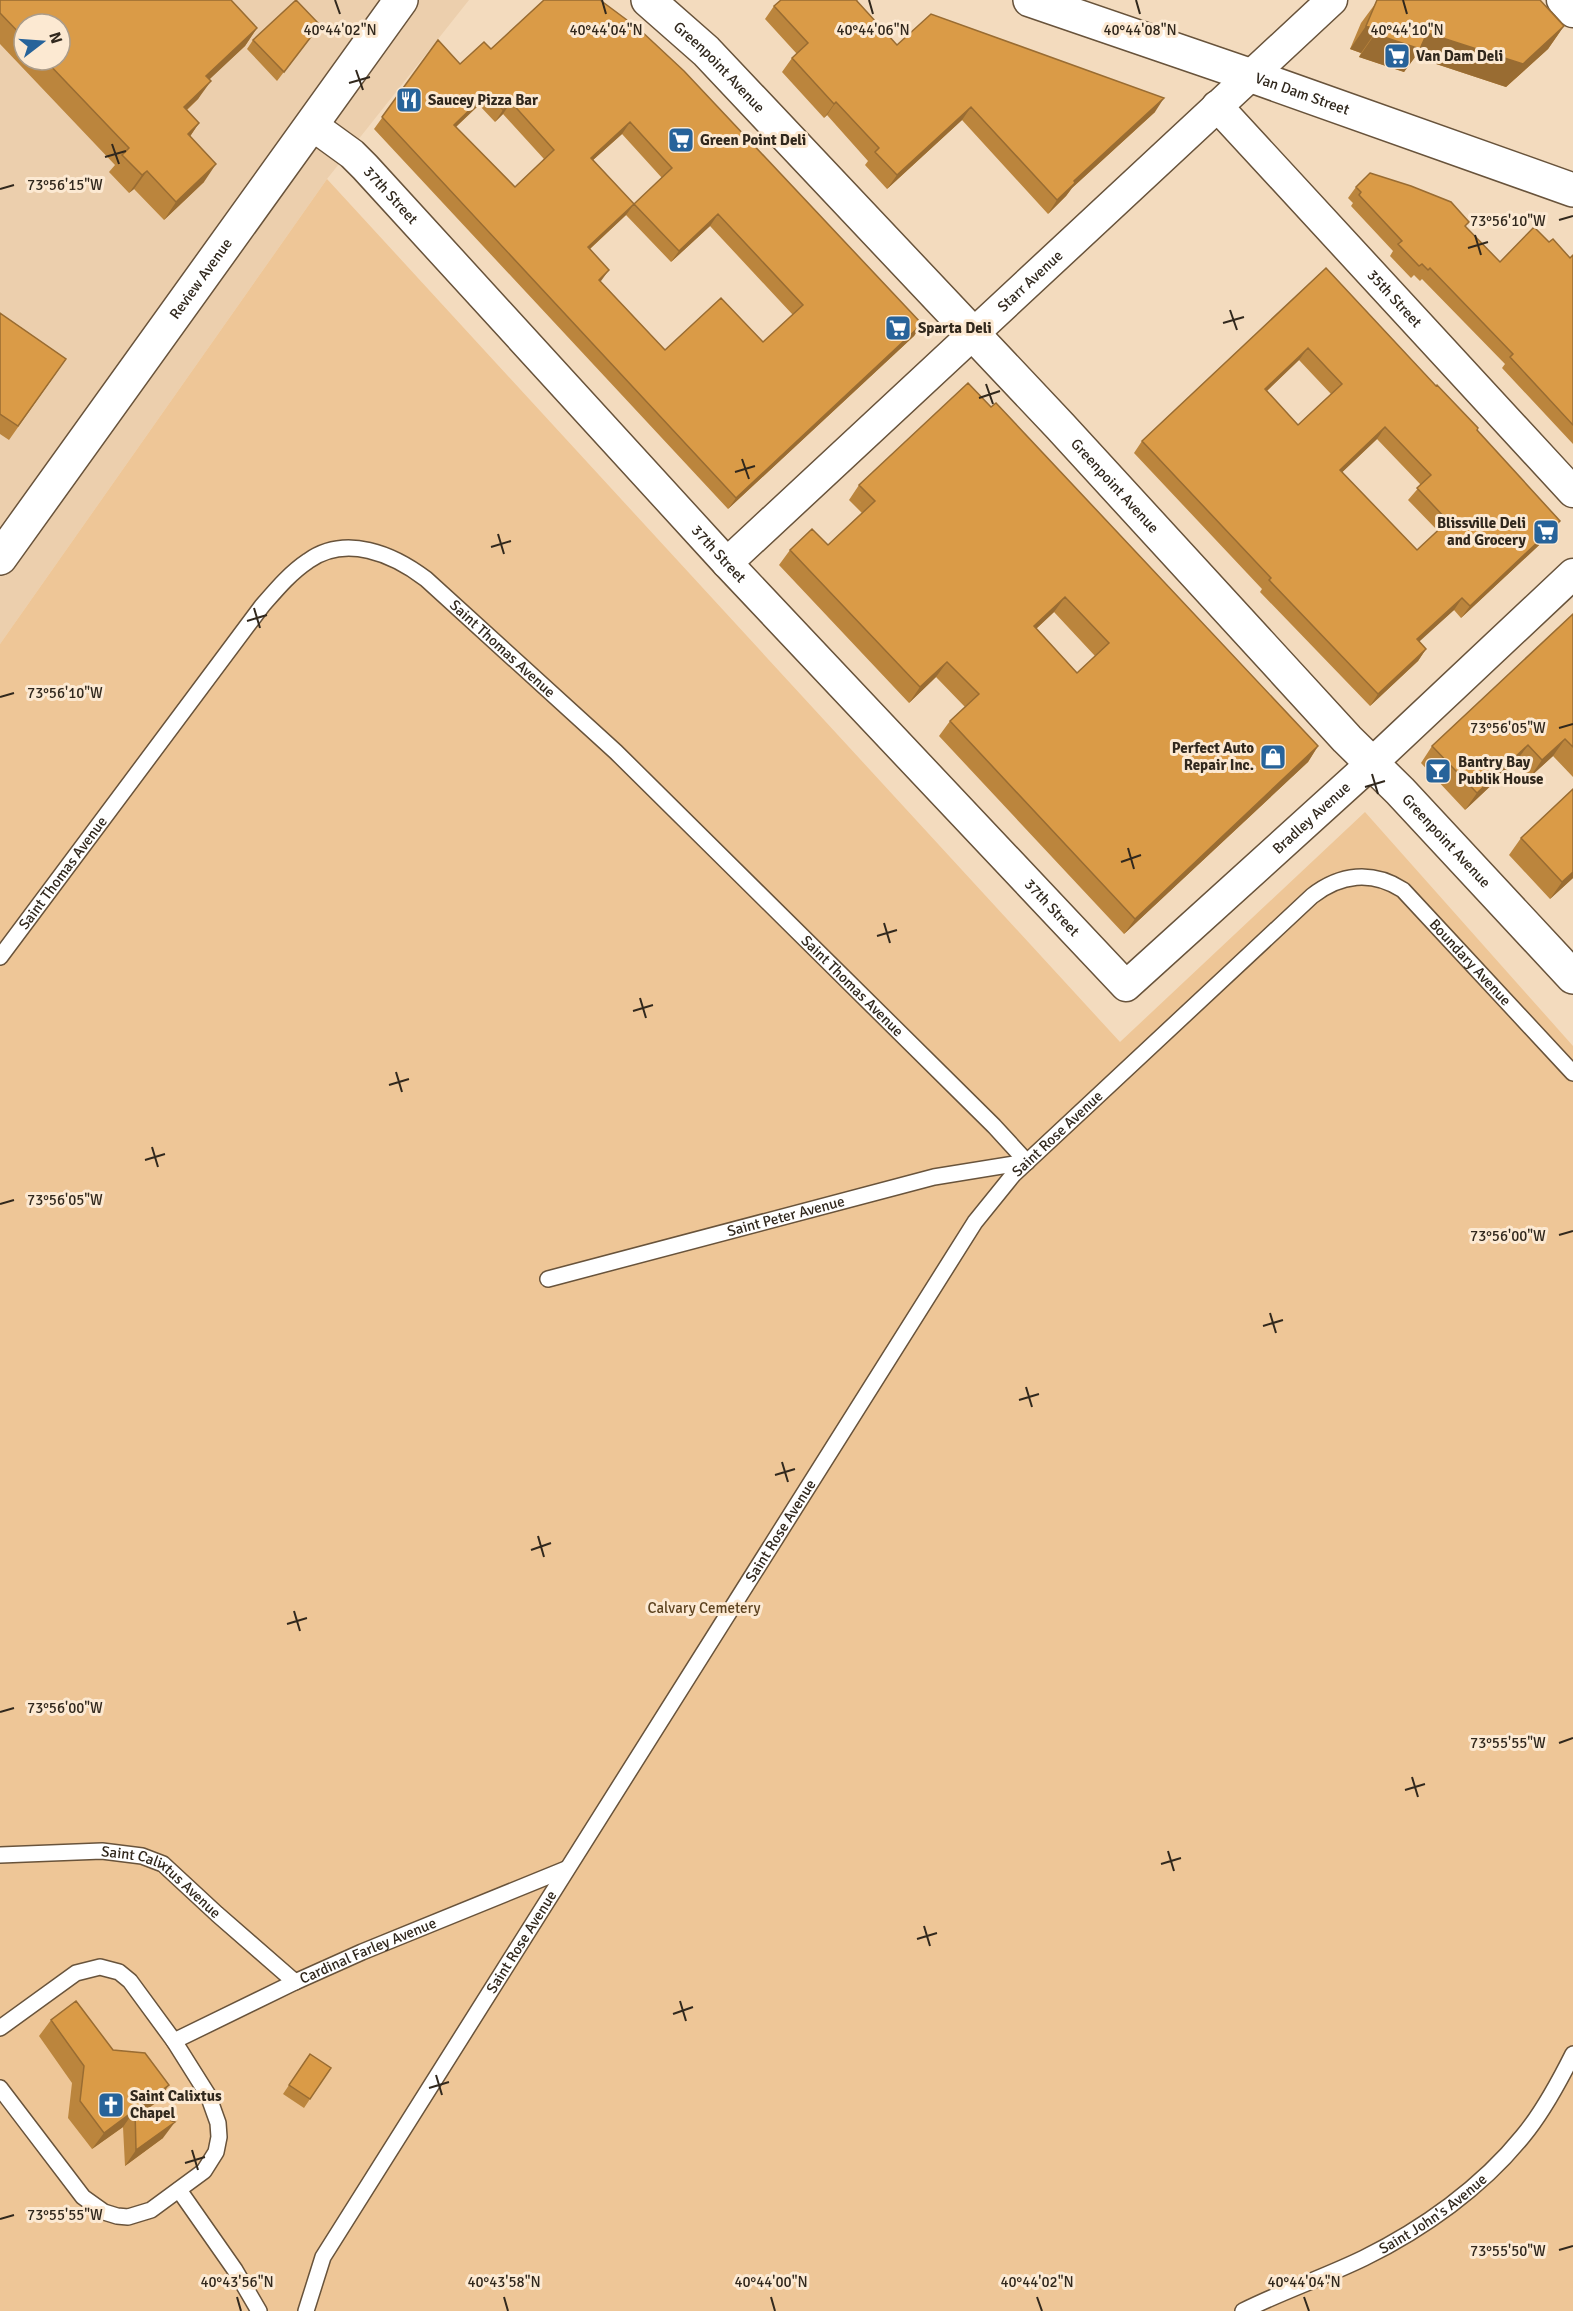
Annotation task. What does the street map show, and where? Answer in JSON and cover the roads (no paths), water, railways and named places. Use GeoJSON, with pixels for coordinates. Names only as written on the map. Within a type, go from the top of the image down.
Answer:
{"type":"FeatureCollection","features":[{"type":"Feature","properties":{"kind":"main road","name":"Review Avenue"},"geometry":{"type":"LineString","coordinates":[[0,558],[401,0]]}},
{"type":"Feature","properties":{"kind":"main road","name":"Van Dam Street"},"geometry":{"type":"LineString","coordinates":[[1030,0],[1081,10],[1252,76],[1573,190]]}},
{"type":"Feature","properties":{"kind":"main road","name":"Greenpoint Avenue"},"geometry":{"type":"LineString","coordinates":[[657,3],[706,51],[1573,977]]}},
{"type":"Feature","properties":{"kind":"street","name":"Starr Avenue"},"geometry":{"type":"LineString","coordinates":[[727,563],[1332,0]]}},
{"type":"Feature","properties":{"kind":"street"},"geometry":{"type":"LineString","coordinates":[[1562,0],[1573,12]]}},
{"type":"Feature","properties":{"kind":"street","name":"35th Street"},"geometry":{"type":"LineString","coordinates":[[1217,106],[1573,492]]}},
{"type":"Feature","properties":{"kind":"street","name":"37th Street"},"geometry":{"type":"LineString","coordinates":[[312,125],[352,153],[727,563],[1126,986]]}},
{"type":"Feature","properties":{"kind":"street","name":"Bradley Avenue"},"geometry":{"type":"LineString","coordinates":[[1126,986],[1372,763],[1573,574]]}},
{"type":"Feature","properties":{"kind":"lane","name":"Saint Thomas Avenue"},"geometry":{"type":"LineString","coordinates":[[0,957],[267,599],[294,573],[322,552],[346,548],[371,551],[397,559],[426,579],[616,752],[970,1102],[1027,1162]]}},
{"type":"Feature","properties":{"kind":"lane","name":"Boundary Avenue"},"geometry":{"type":"LineString","coordinates":[[1352,877],[1371,876],[1403,890],[1573,1073]]}},
{"type":"Feature","properties":{"kind":"lane","name":"Saint Rose Avenue"},"geometry":{"type":"LineString","coordinates":[[306,2311],[324,2257],[975,1222],[1001,1188],[1027,1162],[1312,896],[1332,882],[1352,877]]}},
{"type":"Feature","properties":{"kind":"lane","name":"Saint Peter Avenue"},"geometry":{"type":"LineString","coordinates":[[548,1279],[934,1177],[1027,1162]]}},
{"type":"Feature","properties":{"kind":"lane","name":"Saint Calixtus Avenue"},"geometry":{"type":"LineString","coordinates":[[0,1855],[102,1851],[142,1856],[163,1864],[295,1982]]}},
{"type":"Feature","properties":{"kind":"lane","name":"Cardinal Farley Avenue"},"geometry":{"type":"LineString","coordinates":[[174,2041],[362,1952],[566,1869]]}},
{"type":"Feature","properties":{"kind":"lane"},"geometry":{"type":"LineString","coordinates":[[0,2028],[76,1973],[99,1967],[119,1972],[130,1981],[174,2041],[215,2109],[219,2137],[212,2161],[204,2171],[151,2210],[139,2214],[117,2216],[99,2209],[83,2197],[0,2088]]}},
{"type":"Feature","properties":{"kind":"lane","name":"Saint John's Avenue"},"geometry":{"type":"LineString","coordinates":[[1243,2311],[1364,2258],[1425,2223],[1454,2202],[1503,2159],[1524,2136],[1542,2110],[1573,2054]]}},
{"type":"Feature","properties":{"kind":"lane"},"geometry":{"type":"LineString","coordinates":[[179,2190],[235,2271],[259,2311]]}},
{"type":"Feature","properties":{"kind":"place","name":"Van Dam Deli"},"geometry":{"type":"Point","coordinates":[1397,56]}},
{"type":"Feature","properties":{"kind":"place","name":"Saucey Pizza Bar"},"geometry":{"type":"Point","coordinates":[409,100]}},
{"type":"Feature","properties":{"kind":"place","name":"Green Point Deli"},"geometry":{"type":"Point","coordinates":[681,140]}},
{"type":"Feature","properties":{"kind":"place","name":"Sparta Deli"},"geometry":{"type":"Point","coordinates":[898,328]}},
{"type":"Feature","properties":{"kind":"place","name":"Blissville Deli and Grocery"},"geometry":{"type":"Point","coordinates":[1546,532]}},
{"type":"Feature","properties":{"kind":"place","name":"Perfect Auto Repair Inc."},"geometry":{"type":"Point","coordinates":[1273,757]}},
{"type":"Feature","properties":{"kind":"place","name":"Bantry Bay Publik House"},"geometry":{"type":"Point","coordinates":[1438,771]}},
{"type":"Feature","properties":{"kind":"place","name":"Saint Calixtus Chapel"},"geometry":{"type":"Point","coordinates":[111,2105]}},
{"type":"Feature","properties":{"kind":"park label","name":"Calvary Cemetery"},"geometry":{"type":"Point","coordinates":[704,1608]}}]}
